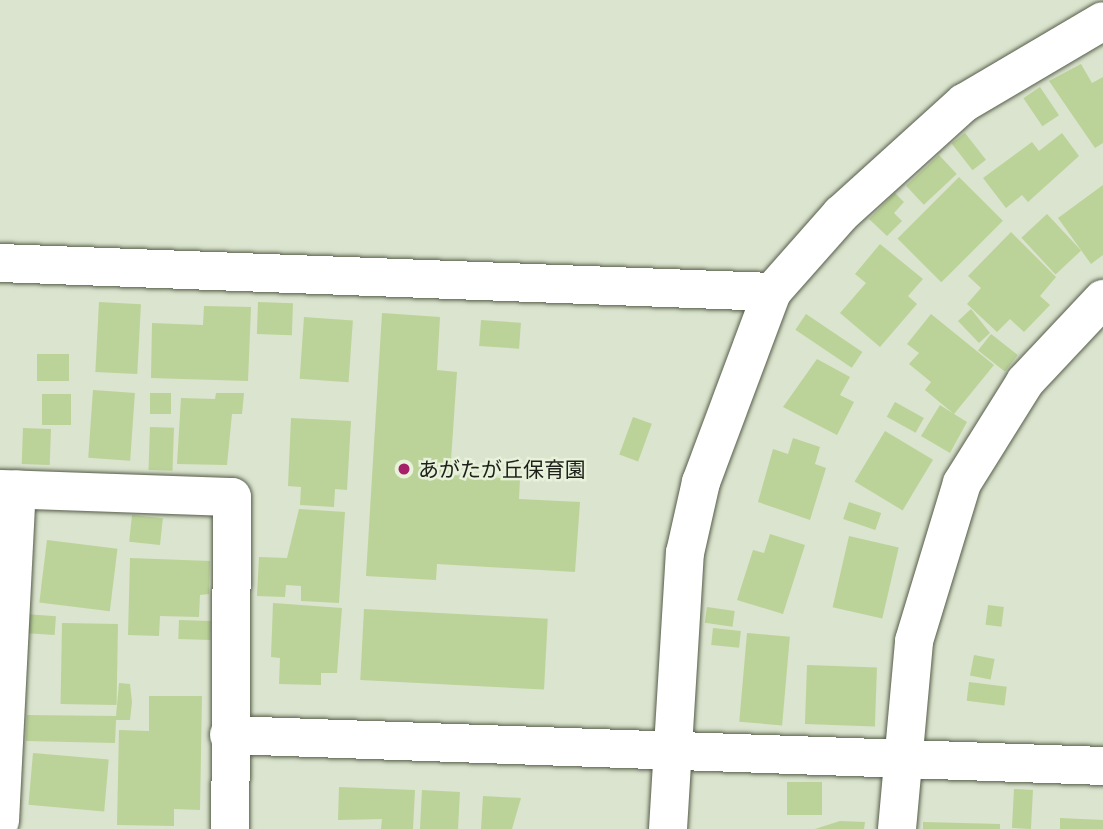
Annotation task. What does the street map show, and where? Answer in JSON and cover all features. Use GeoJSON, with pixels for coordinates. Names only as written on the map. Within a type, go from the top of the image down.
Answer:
{"type":"FeatureCollection","features":[{"type":"Feature","properties":{"kind":"street"},"geometry":{"type":"LineString","coordinates":[[668,829],[685,553],[701,482],[772,292],[841,214],[964,103],[1103,21]]}},
{"type":"Feature","properties":{"kind":"street"},"geometry":{"type":"LineString","coordinates":[[0,263],[772,292]]}},
{"type":"Feature","properties":{"kind":"street"},"geometry":{"type":"LineString","coordinates":[[897,829],[901,760],[914,641],[962,483],[1025,382],[1103,299]]}},
{"type":"Feature","properties":{"kind":"street"},"geometry":{"type":"LineString","coordinates":[[0,821],[8,489],[232,497],[230,829]]}},
{"type":"Feature","properties":{"kind":"street"},"geometry":{"type":"LineString","coordinates":[[229,735],[1103,766]]}},
{"type":"Feature","properties":{"kind":"building"},"geometry":{"type":"Polygon","coordinates":[[[1081,64],[1092,83],[1103,77],[1103,143],[1095,148],[1049,81],[1081,64]]]}},
{"type":"Feature","properties":{"kind":"building"},"geometry":{"type":"Polygon","coordinates":[[[1040,87],[1059,115],[1042,126],[1023,98],[1040,87]]]}},
{"type":"Feature","properties":{"kind":"building"},"geometry":{"type":"Polygon","coordinates":[[[965,133],[986,160],[973,170],[952,143],[965,133]]]}},
{"type":"Feature","properties":{"kind":"building"},"geometry":{"type":"Polygon","coordinates":[[[1062,133],[1079,156],[1028,202],[1022,195],[1006,208],[983,178],[1032,142],[1039,151],[1062,133]]]}},
{"type":"Feature","properties":{"kind":"building"},"geometry":{"type":"Polygon","coordinates":[[[939,155],[957,174],[924,205],[906,186],[939,155]]]}},
{"type":"Feature","properties":{"kind":"building"},"geometry":{"type":"Polygon","coordinates":[[[959,177],[1003,221],[941,282],[897,239],[959,177]]]}},
{"type":"Feature","properties":{"kind":"building"},"geometry":{"type":"Polygon","coordinates":[[[1103,185],[1103,255],[1091,264],[1058,218],[1103,185]]]}},
{"type":"Feature","properties":{"kind":"building"},"geometry":{"type":"Polygon","coordinates":[[[895,193],[904,202],[894,213],[902,221],[887,236],[869,219],[895,193]]]}},
{"type":"Feature","properties":{"kind":"building"},"geometry":{"type":"Polygon","coordinates":[[[1047,214],[1081,251],[1056,274],[1021,238],[1047,214]]]}},
{"type":"Feature","properties":{"kind":"building"},"geometry":{"type":"Polygon","coordinates":[[[1011,232],[1056,277],[1040,296],[1050,305],[1024,332],[1010,319],[997,332],[967,304],[981,288],[968,276],[1011,232]]]}},
{"type":"Feature","properties":{"kind":"building"},"geometry":{"type":"Polygon","coordinates":[[[880,244],[923,279],[908,296],[917,304],[880,347],[840,313],[866,283],[855,274],[880,244]]]}},
{"type":"Feature","properties":{"kind":"building"},"geometry":{"type":"Polygon","coordinates":[[[99,302],[141,304],[137,374],[95,372],[99,302]]]}},
{"type":"Feature","properties":{"kind":"building"},"geometry":{"type":"Polygon","coordinates":[[[258,302],[293,303],[292,335],[257,334],[258,302]]]}},
{"type":"Feature","properties":{"kind":"building"},"geometry":{"type":"Polygon","coordinates":[[[204,306],[251,307],[248,381],[151,378],[152,323],[203,325],[204,306]]]}},
{"type":"Feature","properties":{"kind":"building"},"geometry":{"type":"Polygon","coordinates":[[[971,309],[990,333],[979,343],[958,321],[971,309]]]}},
{"type":"Feature","properties":{"kind":"building"},"geometry":{"type":"Polygon","coordinates":[[[382,313],[440,317],[437,370],[457,372],[450,475],[520,479],[519,499],[580,502],[575,572],[437,564],[436,580],[366,576],[382,313]]]}},
{"type":"Feature","properties":{"kind":"building"},"geometry":{"type":"Polygon","coordinates":[[[806,314],[862,352],[852,368],[795,330],[806,314]]]}},
{"type":"Feature","properties":{"kind":"building"},"geometry":{"type":"Polygon","coordinates":[[[931,314],[994,365],[954,414],[925,390],[931,382],[909,364],[919,353],[907,344],[931,314]]]}},
{"type":"Feature","properties":{"kind":"building"},"geometry":{"type":"Polygon","coordinates":[[[304,317],[353,320],[349,382],[300,379],[304,317]]]}},
{"type":"Feature","properties":{"kind":"building"},"geometry":{"type":"Polygon","coordinates":[[[481,320],[521,323],[519,349],[479,346],[481,320]]]}},
{"type":"Feature","properties":{"kind":"building"},"geometry":{"type":"Polygon","coordinates":[[[991,334],[1018,355],[1005,371],[978,351],[991,334]]]}},
{"type":"Feature","properties":{"kind":"building"},"geometry":{"type":"Polygon","coordinates":[[[37,354],[69,354],[69,381],[37,381],[37,354]]]}},
{"type":"Feature","properties":{"kind":"building"},"geometry":{"type":"Polygon","coordinates":[[[817,359],[850,377],[840,395],[854,402],[837,435],[783,407],[817,359]]]}},
{"type":"Feature","properties":{"kind":"building"},"geometry":{"type":"Polygon","coordinates":[[[93,390],[135,393],[130,461],[88,458],[93,390]]]}},
{"type":"Feature","properties":{"kind":"building"},"geometry":{"type":"Polygon","coordinates":[[[150,393],[171,393],[171,414],[150,414],[150,393]]]}},
{"type":"Feature","properties":{"kind":"building"},"geometry":{"type":"Polygon","coordinates":[[[216,393],[244,393],[242,414],[232,414],[227,465],[177,464],[181,398],[215,399],[216,393]]]}},
{"type":"Feature","properties":{"kind":"building"},"geometry":{"type":"Polygon","coordinates":[[[42,394],[71,394],[71,425],[42,425],[42,394]]]}},
{"type":"Feature","properties":{"kind":"building"},"geometry":{"type":"Polygon","coordinates":[[[895,402],[924,418],[916,433],[887,417],[895,402]]]}},
{"type":"Feature","properties":{"kind":"building"},"geometry":{"type":"Polygon","coordinates":[[[940,405],[967,422],[950,453],[921,436],[940,405]]]}},
{"type":"Feature","properties":{"kind":"building"},"geometry":{"type":"Polygon","coordinates":[[[633,417],[652,424],[638,461],[619,455],[633,417]]]}},
{"type":"Feature","properties":{"kind":"building"},"geometry":{"type":"Polygon","coordinates":[[[291,418],[351,421],[347,490],[335,489],[334,507],[300,505],[301,487],[288,486],[291,418]]]}},
{"type":"Feature","properties":{"kind":"building"},"geometry":{"type":"Polygon","coordinates":[[[150,427],[174,428],[172,471],[148,470],[150,427]]]}},
{"type":"Feature","properties":{"kind":"building"},"geometry":{"type":"Polygon","coordinates":[[[23,428],[51,429],[50,465],[22,464],[23,428]]]}},
{"type":"Feature","properties":{"kind":"building"},"geometry":{"type":"Polygon","coordinates":[[[885,431],[933,460],[903,510],[855,482],[885,431]]]}},
{"type":"Feature","properties":{"kind":"building"},"geometry":{"type":"Polygon","coordinates":[[[793,438],[820,447],[815,464],[826,468],[810,520],[758,502],[773,449],[788,454],[793,438]]]}},
{"type":"Feature","properties":{"kind":"building"},"geometry":{"type":"Polygon","coordinates":[[[849,502],[881,513],[875,530],[843,519],[849,502]]]}},
{"type":"Feature","properties":{"kind":"building"},"geometry":{"type":"Polygon","coordinates":[[[299,509],[345,512],[339,603],[301,601],[301,586],[286,585],[285,597],[257,596],[259,557],[287,558],[299,509]]]}},
{"type":"Feature","properties":{"kind":"building"},"geometry":{"type":"Polygon","coordinates":[[[132,515],[163,518],[160,545],[129,542],[132,515]]]}},
{"type":"Feature","properties":{"kind":"building"},"geometry":{"type":"Polygon","coordinates":[[[770,534],[805,545],[783,614],[737,600],[753,550],[764,553],[770,534]]]}},
{"type":"Feature","properties":{"kind":"building"},"geometry":{"type":"Polygon","coordinates":[[[849,536],[899,547],[882,619],[833,607],[849,536]]]}},
{"type":"Feature","properties":{"kind":"building"},"geometry":{"type":"Polygon","coordinates":[[[47,540],[117,549],[110,611],[39,603],[47,540]]]}},
{"type":"Feature","properties":{"kind":"building"},"geometry":{"type":"Polygon","coordinates":[[[130,558],[210,561],[209,594],[200,595],[199,617],[160,616],[159,636],[128,635],[130,558]]]}},
{"type":"Feature","properties":{"kind":"building"},"geometry":{"type":"Polygon","coordinates":[[[273,603],[342,608],[337,673],[321,673],[321,685],[279,684],[280,658],[271,657],[273,603]]]}},
{"type":"Feature","properties":{"kind":"building"},"geometry":{"type":"Polygon","coordinates":[[[988,605],[1004,607],[1001,627],[986,625],[988,605]]]}},
{"type":"Feature","properties":{"kind":"building"},"geometry":{"type":"Polygon","coordinates":[[[707,607],[735,611],[733,627],[705,623],[707,607]]]}},
{"type":"Feature","properties":{"kind":"building"},"geometry":{"type":"Polygon","coordinates":[[[364,609],[548,619],[544,690],[360,680],[364,609]]]}},
{"type":"Feature","properties":{"kind":"building"},"geometry":{"type":"Polygon","coordinates":[[[25,614],[56,616],[55,635],[24,633],[25,614]]]}},
{"type":"Feature","properties":{"kind":"building"},"geometry":{"type":"Polygon","coordinates":[[[179,620],[211,621],[210,640],[178,639],[179,620]]]}},
{"type":"Feature","properties":{"kind":"building"},"geometry":{"type":"Polygon","coordinates":[[[62,623],[118,624],[117,705],[61,704],[62,623]]]}},
{"type":"Feature","properties":{"kind":"building"},"geometry":{"type":"Polygon","coordinates":[[[713,628],[741,631],[739,648],[711,645],[713,628]]]}},
{"type":"Feature","properties":{"kind":"building"},"geometry":{"type":"Polygon","coordinates":[[[747,633],[790,637],[782,725],[739,722],[747,633]]]}},
{"type":"Feature","properties":{"kind":"building"},"geometry":{"type":"Polygon","coordinates":[[[974,655],[995,659],[991,680],[970,676],[974,655]]]}},
{"type":"Feature","properties":{"kind":"building"},"geometry":{"type":"Polygon","coordinates":[[[807,665],[877,667],[875,726],[805,724],[807,665]]]}},
{"type":"Feature","properties":{"kind":"building"},"geometry":{"type":"Polygon","coordinates":[[[969,682],[1007,687],[1004,705],[967,701],[969,682]]]}},
{"type":"Feature","properties":{"kind":"building"},"geometry":{"type":"Polygon","coordinates":[[[119,683],[130,684],[132,702],[130,720],[116,720],[115,743],[26,741],[27,715],[116,716],[119,683]]]}},
{"type":"Feature","properties":{"kind":"building"},"geometry":{"type":"Polygon","coordinates":[[[149,696],[202,696],[200,810],[174,809],[174,826],[117,825],[119,730],[149,731],[149,696]]]}},
{"type":"Feature","properties":{"kind":"building"},"geometry":{"type":"Polygon","coordinates":[[[33,753],[109,760],[104,811],[28,805],[33,753]]]}},
{"type":"Feature","properties":{"kind":"building"},"geometry":{"type":"Polygon","coordinates":[[[787,782],[822,782],[822,815],[787,815],[787,782]]]}},
{"type":"Feature","properties":{"kind":"building"},"geometry":{"type":"Polygon","coordinates":[[[339,787],[415,790],[413,829],[381,829],[382,819],[338,820],[339,787]]]}},
{"type":"Feature","properties":{"kind":"building"},"geometry":{"type":"Polygon","coordinates":[[[1014,789],[1033,790],[1031,829],[1012,828],[1014,789]]]}},
{"type":"Feature","properties":{"kind":"building"},"geometry":{"type":"Polygon","coordinates":[[[422,790],[460,792],[458,829],[420,829],[422,790]]]}},
{"type":"Feature","properties":{"kind":"building"},"geometry":{"type":"Polygon","coordinates":[[[483,796],[521,798],[512,829],[481,829],[483,796]]]}},
{"type":"Feature","properties":{"kind":"building"},"geometry":{"type":"Polygon","coordinates":[[[1060,818],[1103,820],[1103,829],[1060,829],[1060,818]]]}},
{"type":"Feature","properties":{"kind":"building"},"geometry":{"type":"Polygon","coordinates":[[[840,821],[865,822],[864,829],[815,829],[840,821]]]}},
{"type":"Feature","properties":{"kind":"building"},"geometry":{"type":"Polygon","coordinates":[[[923,822],[1000,824],[1000,829],[923,829],[923,822]]]}},
{"type":"Feature","properties":{"kind":"place","name":"あがたが丘保育園"},"geometry":{"type":"Point","coordinates":[404,469]}}]}
